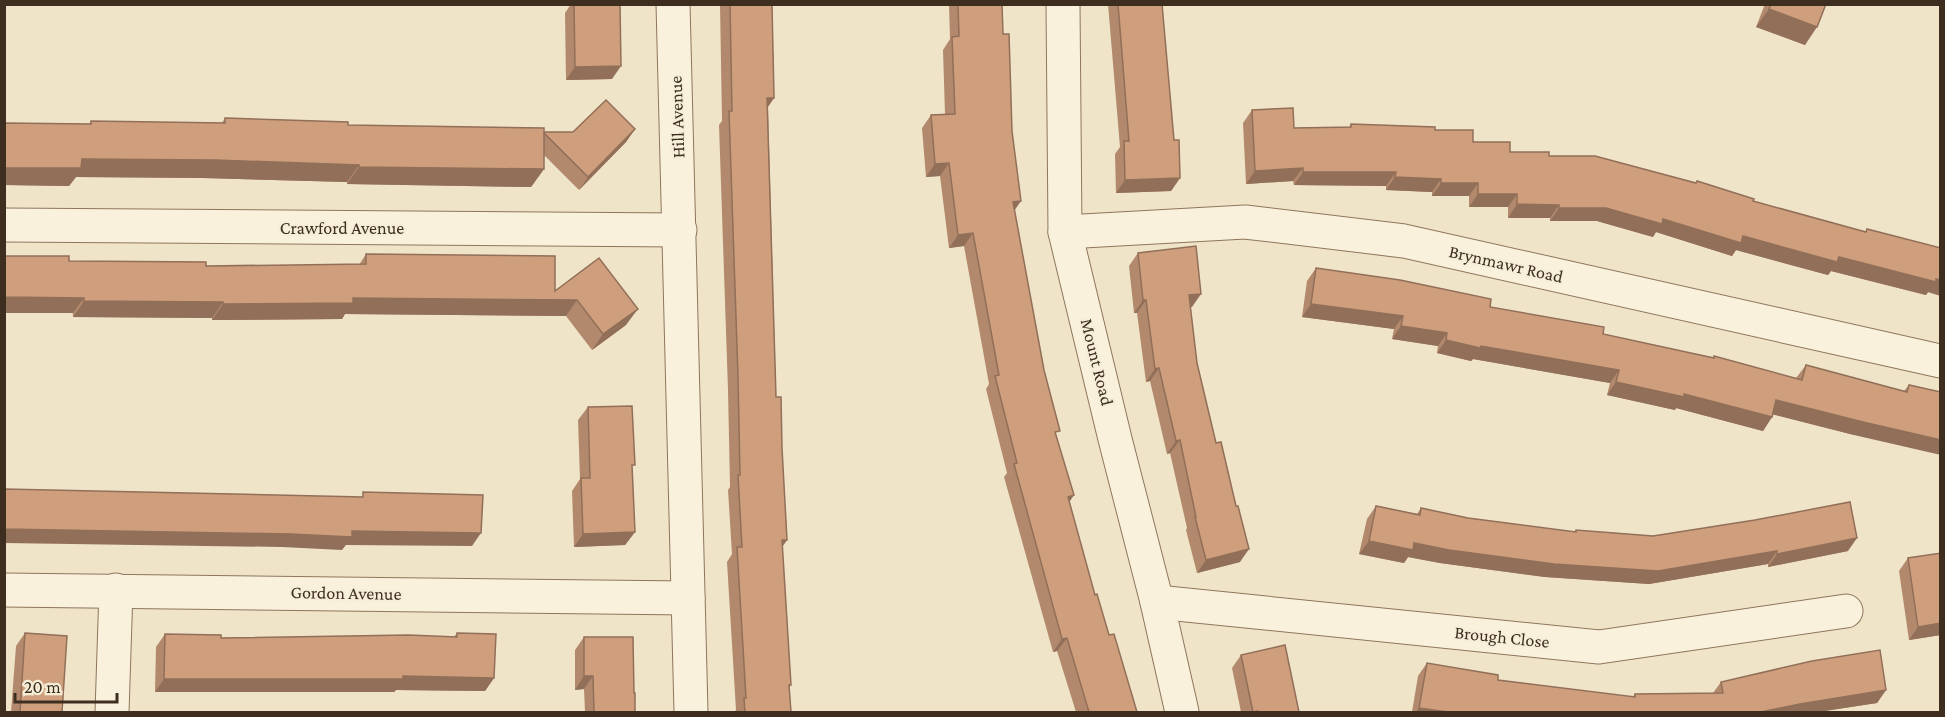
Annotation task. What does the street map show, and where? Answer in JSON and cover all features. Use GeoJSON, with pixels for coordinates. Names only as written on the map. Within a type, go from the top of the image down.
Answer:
{"type":"FeatureCollection","features":[{"type":"Feature","properties":{"kind":"street","name":"Hill Avenue"},"geometry":{"type":"LineString","coordinates":[[674,4],[691,712]]}},
{"type":"Feature","properties":{"kind":"street","name":"Mount Road"},"geometry":{"type":"LineString","coordinates":[[1063,4],[1065,232],[1182,712]]}},
{"type":"Feature","properties":{"kind":"street","name":"Brynmawr Road"},"geometry":{"type":"LineString","coordinates":[[1065,232],[1245,222],[1404,241],[1941,361]]}},
{"type":"Feature","properties":{"kind":"street","name":"Crawford Avenue"},"geometry":{"type":"LineString","coordinates":[[4,225],[680,230]]}},
{"type":"Feature","properties":{"kind":"street","name":"Gordon Avenue"},"geometry":{"type":"LineString","coordinates":[[4,590],[688,598]]}},
{"type":"Feature","properties":{"kind":"street"},"geometry":{"type":"LineString","coordinates":[[112,712],[116,590]]}},
{"type":"Feature","properties":{"kind":"street","name":"Brough Close"},"geometry":{"type":"LineString","coordinates":[[1157,602],[1599,647],[1846,611]]}},
{"type":"Feature","properties":{"kind":"building"},"geometry":{"type":"Polygon","coordinates":[[[574,4],[620,4],[621,66],[575,67],[574,4]]]}},
{"type":"Feature","properties":{"kind":"building"},"geometry":{"type":"Polygon","coordinates":[[[730,4],[772,4],[774,98],[767,98],[776,397],[781,397],[787,540],[782,540],[791,712],[745,712],[737,547],[742,547],[738,475],[740,475],[738,376],[729,111],[732,111],[730,4]]]}},
{"type":"Feature","properties":{"kind":"building"},"geometry":{"type":"Polygon","coordinates":[[[958,4],[1002,4],[1003,34],[1009,34],[1012,131],[1021,201],[1013,202],[1044,370],[1060,431],[1055,432],[1074,495],[1068,497],[1095,595],[1097,594],[1109,635],[1114,634],[1137,712],[1089,712],[1067,638],[1062,639],[1014,464],[1017,463],[995,376],[999,375],[973,233],[958,235],[949,163],[935,164],[931,115],[955,114],[952,37],[959,36],[958,4]]]}},
{"type":"Feature","properties":{"kind":"building"},"geometry":{"type":"Polygon","coordinates":[[[1118,4],[1162,4],[1174,140],[1179,140],[1180,178],[1125,180],[1124,141],[1129,141],[1118,4]]]}},
{"type":"Feature","properties":{"kind":"building"},"geometry":{"type":"Polygon","coordinates":[[[1771,4],[1826,4],[1817,27],[1769,9],[1771,4]]]}},
{"type":"Feature","properties":{"kind":"building"},"geometry":{"type":"Polygon","coordinates":[[[606,100],[635,129],[588,177],[543,132],[573,132],[606,100]]]}},
{"type":"Feature","properties":{"kind":"building"},"geometry":{"type":"Polygon","coordinates":[[[1293,108],[1294,128],[1351,127],[1351,124],[1435,127],[1435,130],[1473,130],[1473,142],[1510,142],[1510,152],[1549,152],[1549,156],[1595,156],[1696,183],[1697,181],[1754,199],[1753,201],[1866,232],[1867,229],[1941,248],[1941,280],[1936,279],[1936,282],[1839,257],[1837,262],[1743,236],[1741,243],[1663,219],[1662,224],[1606,208],[1559,208],[1559,205],[1517,204],[1517,194],[1478,194],[1478,183],[1441,183],[1441,179],[1395,177],[1396,172],[1303,172],[1303,168],[1255,171],[1252,110],[1293,108]]]}},
{"type":"Feature","properties":{"kind":"building"},"geometry":{"type":"Polygon","coordinates":[[[225,118],[348,122],[348,125],[544,128],[544,169],[359,167],[359,165],[215,160],[82,159],[81,168],[4,168],[4,123],[91,124],[91,121],[225,123],[225,118]]]}},
{"type":"Feature","properties":{"kind":"building"},"geometry":{"type":"Polygon","coordinates":[[[1196,246],[1201,294],[1189,295],[1197,363],[1216,443],[1221,442],[1249,549],[1206,560],[1180,440],[1176,441],[1159,368],[1155,369],[1146,300],[1143,300],[1138,253],[1196,246]]]}},
{"type":"Feature","properties":{"kind":"building"},"geometry":{"type":"Polygon","coordinates":[[[366,254],[555,256],[555,291],[599,258],[638,309],[603,334],[577,300],[353,298],[353,303],[223,304],[223,302],[84,301],[84,298],[4,297],[4,256],[69,256],[69,261],[206,262],[206,266],[366,264],[366,254]]]}},
{"type":"Feature","properties":{"kind":"building"},"geometry":{"type":"Polygon","coordinates":[[[1316,268],[1400,280],[1491,299],[1490,307],[1604,327],[1603,334],[1714,358],[1714,356],[1802,380],[1806,365],[1907,392],[1909,385],[1941,392],[1941,440],[1776,400],[1772,417],[1684,394],[1684,397],[1616,382],[1619,370],[1481,346],[1480,348],[1446,340],[1447,333],[1401,326],[1403,316],[1311,304],[1316,268]]]}},
{"type":"Feature","properties":{"kind":"building"},"geometry":{"type":"Polygon","coordinates":[[[632,406],[635,532],[583,534],[581,478],[590,478],[588,407],[632,406]]]}},
{"type":"Feature","properties":{"kind":"building"},"geometry":{"type":"Polygon","coordinates":[[[4,489],[363,497],[363,492],[483,495],[481,533],[352,531],[352,537],[4,529],[4,489]]]}},
{"type":"Feature","properties":{"kind":"building"},"geometry":{"type":"Polygon","coordinates":[[[1850,502],[1857,538],[1777,554],[1777,551],[1658,571],[1554,564],[1414,543],[1413,550],[1369,541],[1376,506],[1420,515],[1421,508],[1468,518],[1576,532],[1576,530],[1653,536],[1850,502]]]}},
{"type":"Feature","properties":{"kind":"building"},"geometry":{"type":"Polygon","coordinates":[[[1941,553],[1941,623],[1918,627],[1908,558],[1941,553]]]}},
{"type":"Feature","properties":{"kind":"building"},"geometry":{"type":"Polygon","coordinates":[[[25,633],[67,636],[62,712],[20,712],[25,633]]]}},
{"type":"Feature","properties":{"kind":"building"},"geometry":{"type":"Polygon","coordinates":[[[457,633],[496,634],[494,678],[403,676],[403,679],[164,679],[165,634],[221,635],[221,638],[409,635],[457,637],[457,633]]]}},
{"type":"Feature","properties":{"kind":"building"},"geometry":{"type":"Polygon","coordinates":[[[584,637],[633,637],[635,712],[594,712],[593,676],[584,676],[584,637]]]}},
{"type":"Feature","properties":{"kind":"building"},"geometry":{"type":"Polygon","coordinates":[[[1285,645],[1299,712],[1253,712],[1241,655],[1285,645]]]}},
{"type":"Feature","properties":{"kind":"building"},"geometry":{"type":"Polygon","coordinates":[[[1880,650],[1886,690],[1761,712],[1448,712],[1419,708],[1427,663],[1498,675],[1498,680],[1635,697],[1635,694],[1723,693],[1721,682],[1812,661],[1880,650]]]}}]}
